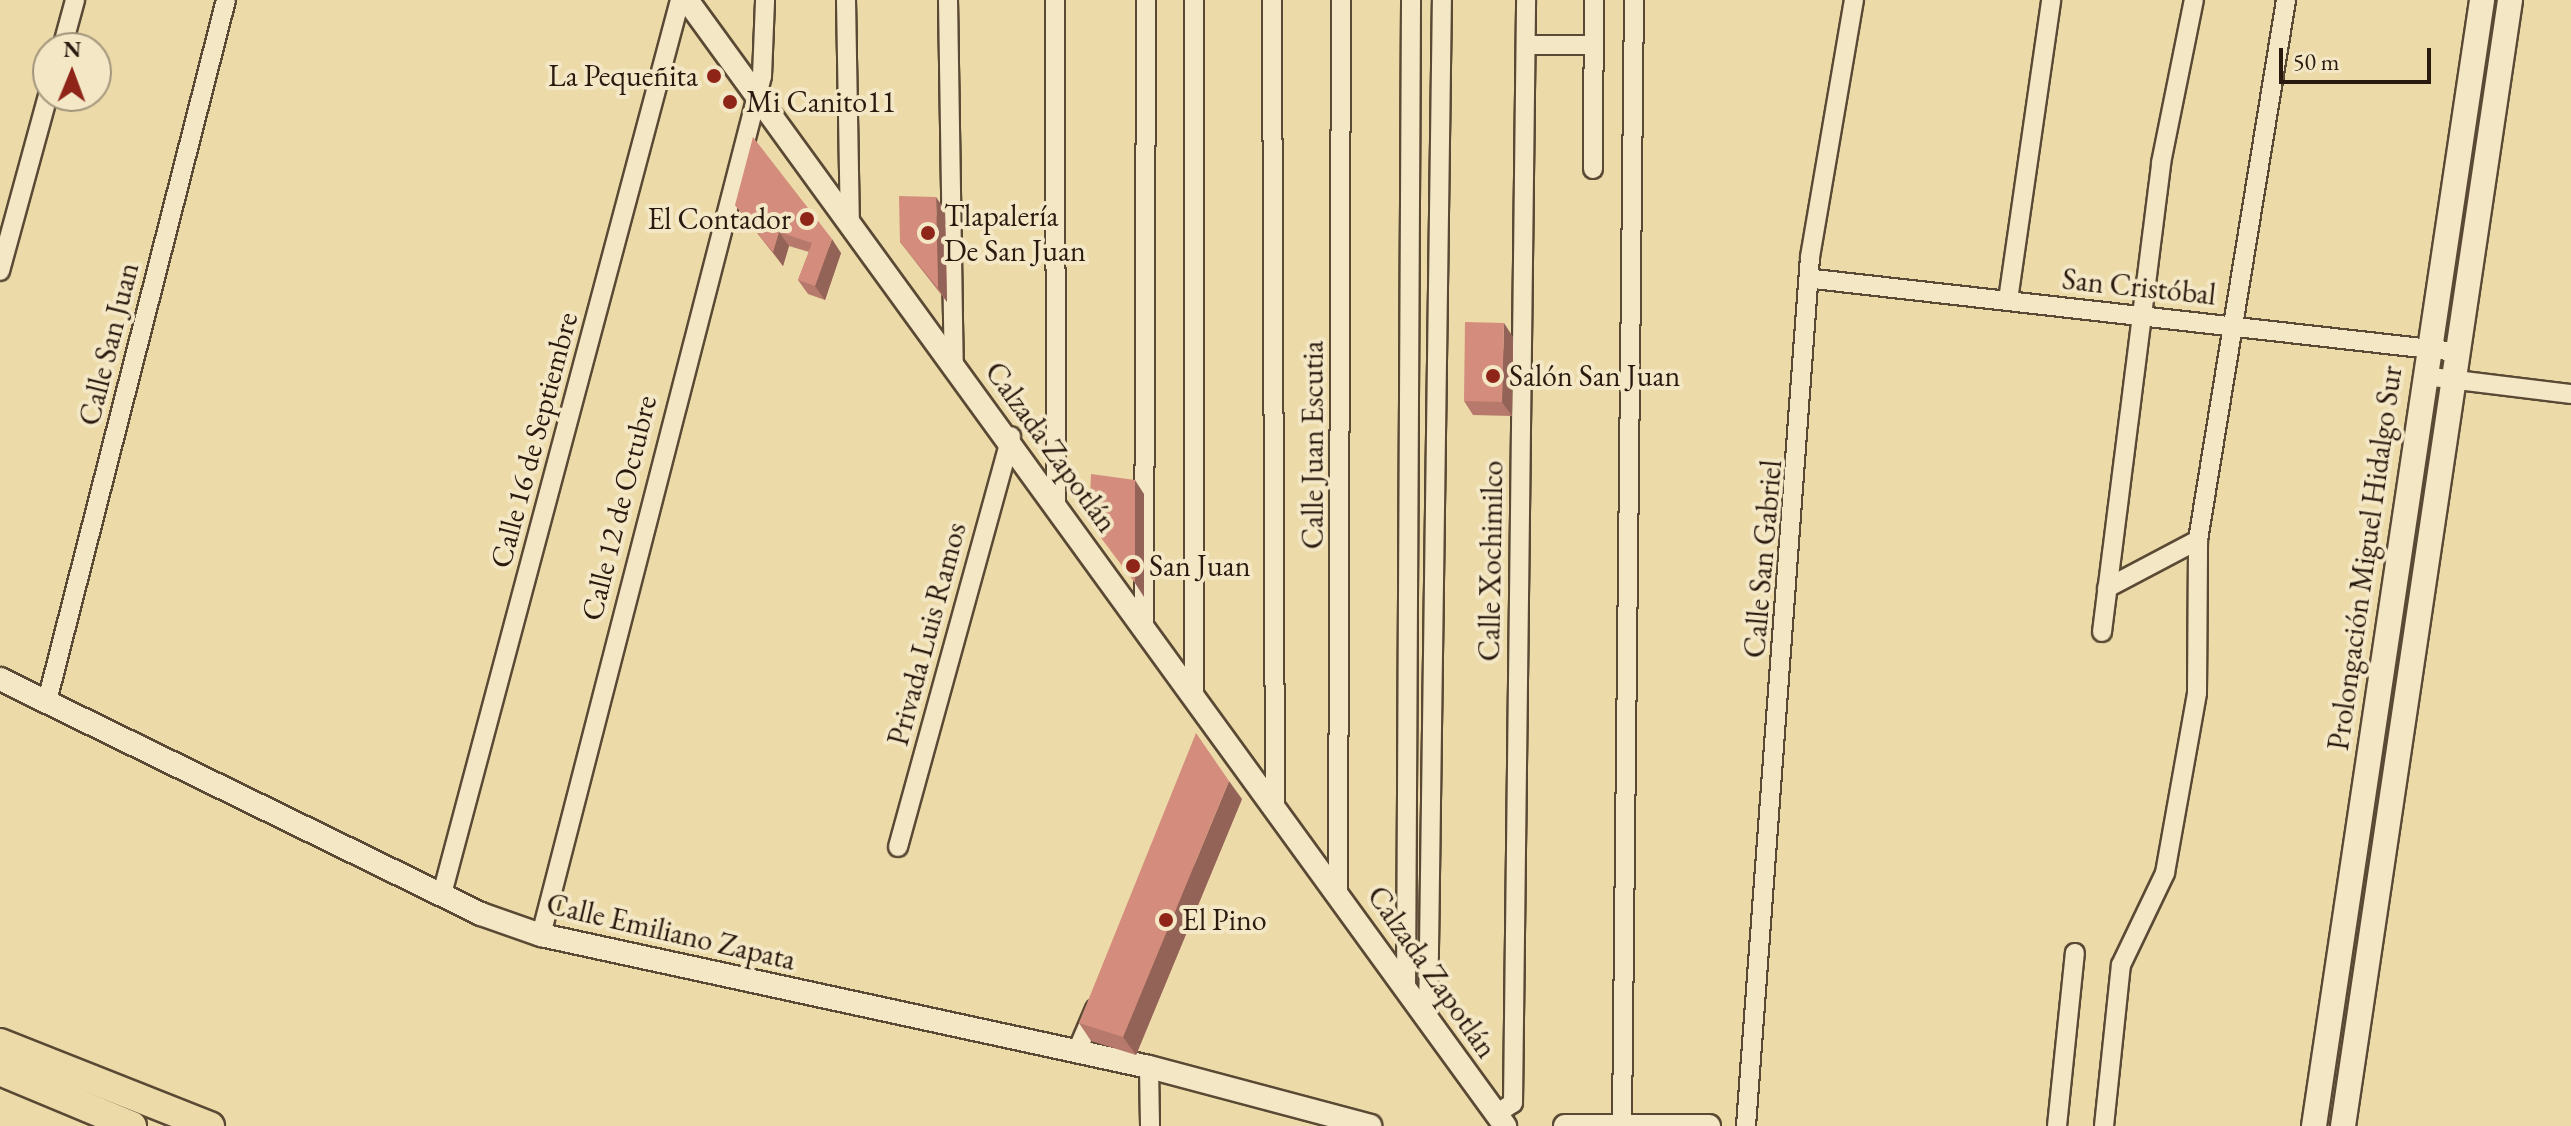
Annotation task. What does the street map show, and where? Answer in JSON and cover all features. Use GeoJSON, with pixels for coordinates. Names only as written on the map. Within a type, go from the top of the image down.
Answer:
{"type":"FeatureCollection","features":[{"type":"Feature","properties":{"kind":"highway"},"geometry":{"type":"LineString","coordinates":[[0,1043],[210,1126]]}},
{"type":"Feature","properties":{"kind":"highway"},"geometry":{"type":"LineString","coordinates":[[0,1071],[132,1126]]}},
{"type":"Feature","properties":{"kind":"highway"},"geometry":{"type":"LineString","coordinates":[[114,1090],[192,1126]]}},
{"type":"Feature","properties":{"kind":"main road","name":"Prolongación Miguel Hidalgo Sur"},"geometry":{"type":"LineString","coordinates":[[2314,1126],[2482,0]]}},
{"type":"Feature","properties":{"kind":"main road","name":"Prolongación Miguel Hidalgo Sur"},"geometry":{"type":"LineString","coordinates":[[2343,1126],[2510,0]]}},
{"type":"Feature","properties":{"kind":"street"},"geometry":{"type":"LineString","coordinates":[[66,32],[75,0]]}},
{"type":"Feature","properties":{"kind":"street","name":"Calle San Juan"},"geometry":{"type":"LineString","coordinates":[[47,701],[226,0]]}},
{"type":"Feature","properties":{"kind":"street","name":"Calle 16 de Septiembre"},"geometry":{"type":"LineString","coordinates":[[442,894],[680,0]]}},
{"type":"Feature","properties":{"kind":"street","name":"Calzada Zapotlán"},"geometry":{"type":"LineString","coordinates":[[687,0],[850,225],[1011,436],[1144,631],[1275,803],[1406,992],[1500,1120]]}},
{"type":"Feature","properties":{"kind":"street","name":"Calle 12 de Octubre"},"geometry":{"type":"LineString","coordinates":[[541,935],[754,95],[762,76],[765,0]]}},
{"type":"Feature","properties":{"kind":"street"},"geometry":{"type":"LineString","coordinates":[[846,0],[850,225]]}},
{"type":"Feature","properties":{"kind":"street"},"geometry":{"type":"LineString","coordinates":[[948,0],[954,364]]}},
{"type":"Feature","properties":{"kind":"street"},"geometry":{"type":"LineString","coordinates":[[1055,0],[1056,503]]}},
{"type":"Feature","properties":{"kind":"street"},"geometry":{"type":"LineString","coordinates":[[1144,631],[1146,0]]}},
{"type":"Feature","properties":{"kind":"street"},"geometry":{"type":"LineString","coordinates":[[1194,0],[1194,695]]}},
{"type":"Feature","properties":{"kind":"street"},"geometry":{"type":"LineString","coordinates":[[1272,0],[1275,803]]}},
{"type":"Feature","properties":{"kind":"street","name":"Calle Juan Escutia"},"geometry":{"type":"LineString","coordinates":[[1338,890],[1341,0]]}},
{"type":"Feature","properties":{"kind":"street"},"geometry":{"type":"LineString","coordinates":[[1406,992],[1411,0]]}},
{"type":"Feature","properties":{"kind":"street"},"geometry":{"type":"LineString","coordinates":[[1428,1022],[1442,0]]}},
{"type":"Feature","properties":{"kind":"street","name":"Calle Xochimilco"},"geometry":{"type":"LineString","coordinates":[[1500,1120],[1513,1103],[1526,0]]}},
{"type":"Feature","properties":{"kind":"street"},"geometry":{"type":"LineString","coordinates":[[1593,169],[1594,0]]}},
{"type":"Feature","properties":{"kind":"street"},"geometry":{"type":"LineString","coordinates":[[1622,1124],[1634,0]]}},
{"type":"Feature","properties":{"kind":"street","name":"Calle San Gabriel"},"geometry":{"type":"LineString","coordinates":[[1746,1126],[1814,279],[1810,257],[1854,0]]}},
{"type":"Feature","properties":{"kind":"street"},"geometry":{"type":"LineString","coordinates":[[2008,300],[2051,0]]}},
{"type":"Feature","properties":{"kind":"street"},"geometry":{"type":"LineString","coordinates":[[2102,632],[2141,315],[2194,0]]}},
{"type":"Feature","properties":{"kind":"street"},"geometry":{"type":"LineString","coordinates":[[2104,1126],[2121,965],[2165,873],[2197,693],[2198,540],[2286,0]]}},
{"type":"Feature","properties":{"kind":"street"},"geometry":{"type":"LineString","coordinates":[[1526,45],[1593,45]]}},
{"type":"Feature","properties":{"kind":"street"},"geometry":{"type":"LineString","coordinates":[[0,271],[44,112]]}},
{"type":"Feature","properties":{"kind":"street","name":"San Cristóbal"},"geometry":{"type":"LineString","coordinates":[[1814,279],[2457,352]]}},
{"type":"Feature","properties":{"kind":"street"},"geometry":{"type":"LineString","coordinates":[[2424,376],[2571,394]]}},
{"type":"Feature","properties":{"kind":"street","name":"Privada Luis Ramos"},"geometry":{"type":"LineString","coordinates":[[898,847],[1011,436]]}},
{"type":"Feature","properties":{"kind":"street"},"geometry":{"type":"LineString","coordinates":[[2107,588],[2198,540]]}},
{"type":"Feature","properties":{"kind":"street","name":"Calle Emiliano Zapata"},"geometry":{"type":"LineString","coordinates":[[0,679],[442,894],[541,935],[1149,1067],[1358,1125]]}},
{"type":"Feature","properties":{"kind":"street"},"geometry":{"type":"LineString","coordinates":[[1203,753],[1215,724]]}},
{"type":"Feature","properties":{"kind":"street"},"geometry":{"type":"LineString","coordinates":[[2057,1126],[2075,953]]}},
{"type":"Feature","properties":{"kind":"street"},"geometry":{"type":"LineString","coordinates":[[1077,1051],[1101,994]]}},
{"type":"Feature","properties":{"kind":"street"},"geometry":{"type":"LineString","coordinates":[[1149,1067],[1150,1126]]}},
{"type":"Feature","properties":{"kind":"street"},"geometry":{"type":"LineString","coordinates":[[1565,1126],[1709,1126]]}},
{"type":"Feature","properties":{"kind":"building"},"geometry":{"type":"Polygon","coordinates":[[[753,137],[832,239],[815,286],[798,280],[812,243],[779,232],[773,252],[735,205],[753,137]]]}},
{"type":"Feature","properties":{"kind":"building","name":"Tlapalería De San Juan"},"geometry":{"type":"Polygon","coordinates":[[[899,196],[936,197],[938,288],[900,242],[899,196]]]}},
{"type":"Feature","properties":{"kind":"building","name":"Salón San Juan"},"geometry":{"type":"Polygon","coordinates":[[[1465,322],[1504,323],[1502,402],[1464,401],[1465,322]]]}},
{"type":"Feature","properties":{"kind":"building","name":"San Juan"},"geometry":{"type":"Polygon","coordinates":[[[1091,474],[1135,480],[1135,583],[1089,522],[1091,474]]]}},
{"type":"Feature","properties":{"kind":"building"},"geometry":{"type":"Polygon","coordinates":[[[1196,733],[1229,781],[1123,1037],[1079,1023],[1196,733]]]}},
{"type":"Feature","properties":{"kind":"place","name":"La Pequeñita"},"geometry":{"type":"Point","coordinates":[714,76]}},
{"type":"Feature","properties":{"kind":"place","name":"Mi Canito11"},"geometry":{"type":"Point","coordinates":[730,102]}},
{"type":"Feature","properties":{"kind":"place","name":"El Contador"},"geometry":{"type":"Point","coordinates":[807,219]}},
{"type":"Feature","properties":{"kind":"place","name":"Tlapalería De San Juan"},"geometry":{"type":"Point","coordinates":[928,233]}},
{"type":"Feature","properties":{"kind":"place","name":"Salón San Juan"},"geometry":{"type":"Point","coordinates":[1493,376]}},
{"type":"Feature","properties":{"kind":"place","name":"San Juan"},"geometry":{"type":"Point","coordinates":[1133,566]}},
{"type":"Feature","properties":{"kind":"place","name":"El Pino"},"geometry":{"type":"Point","coordinates":[1166,920]}}]}
